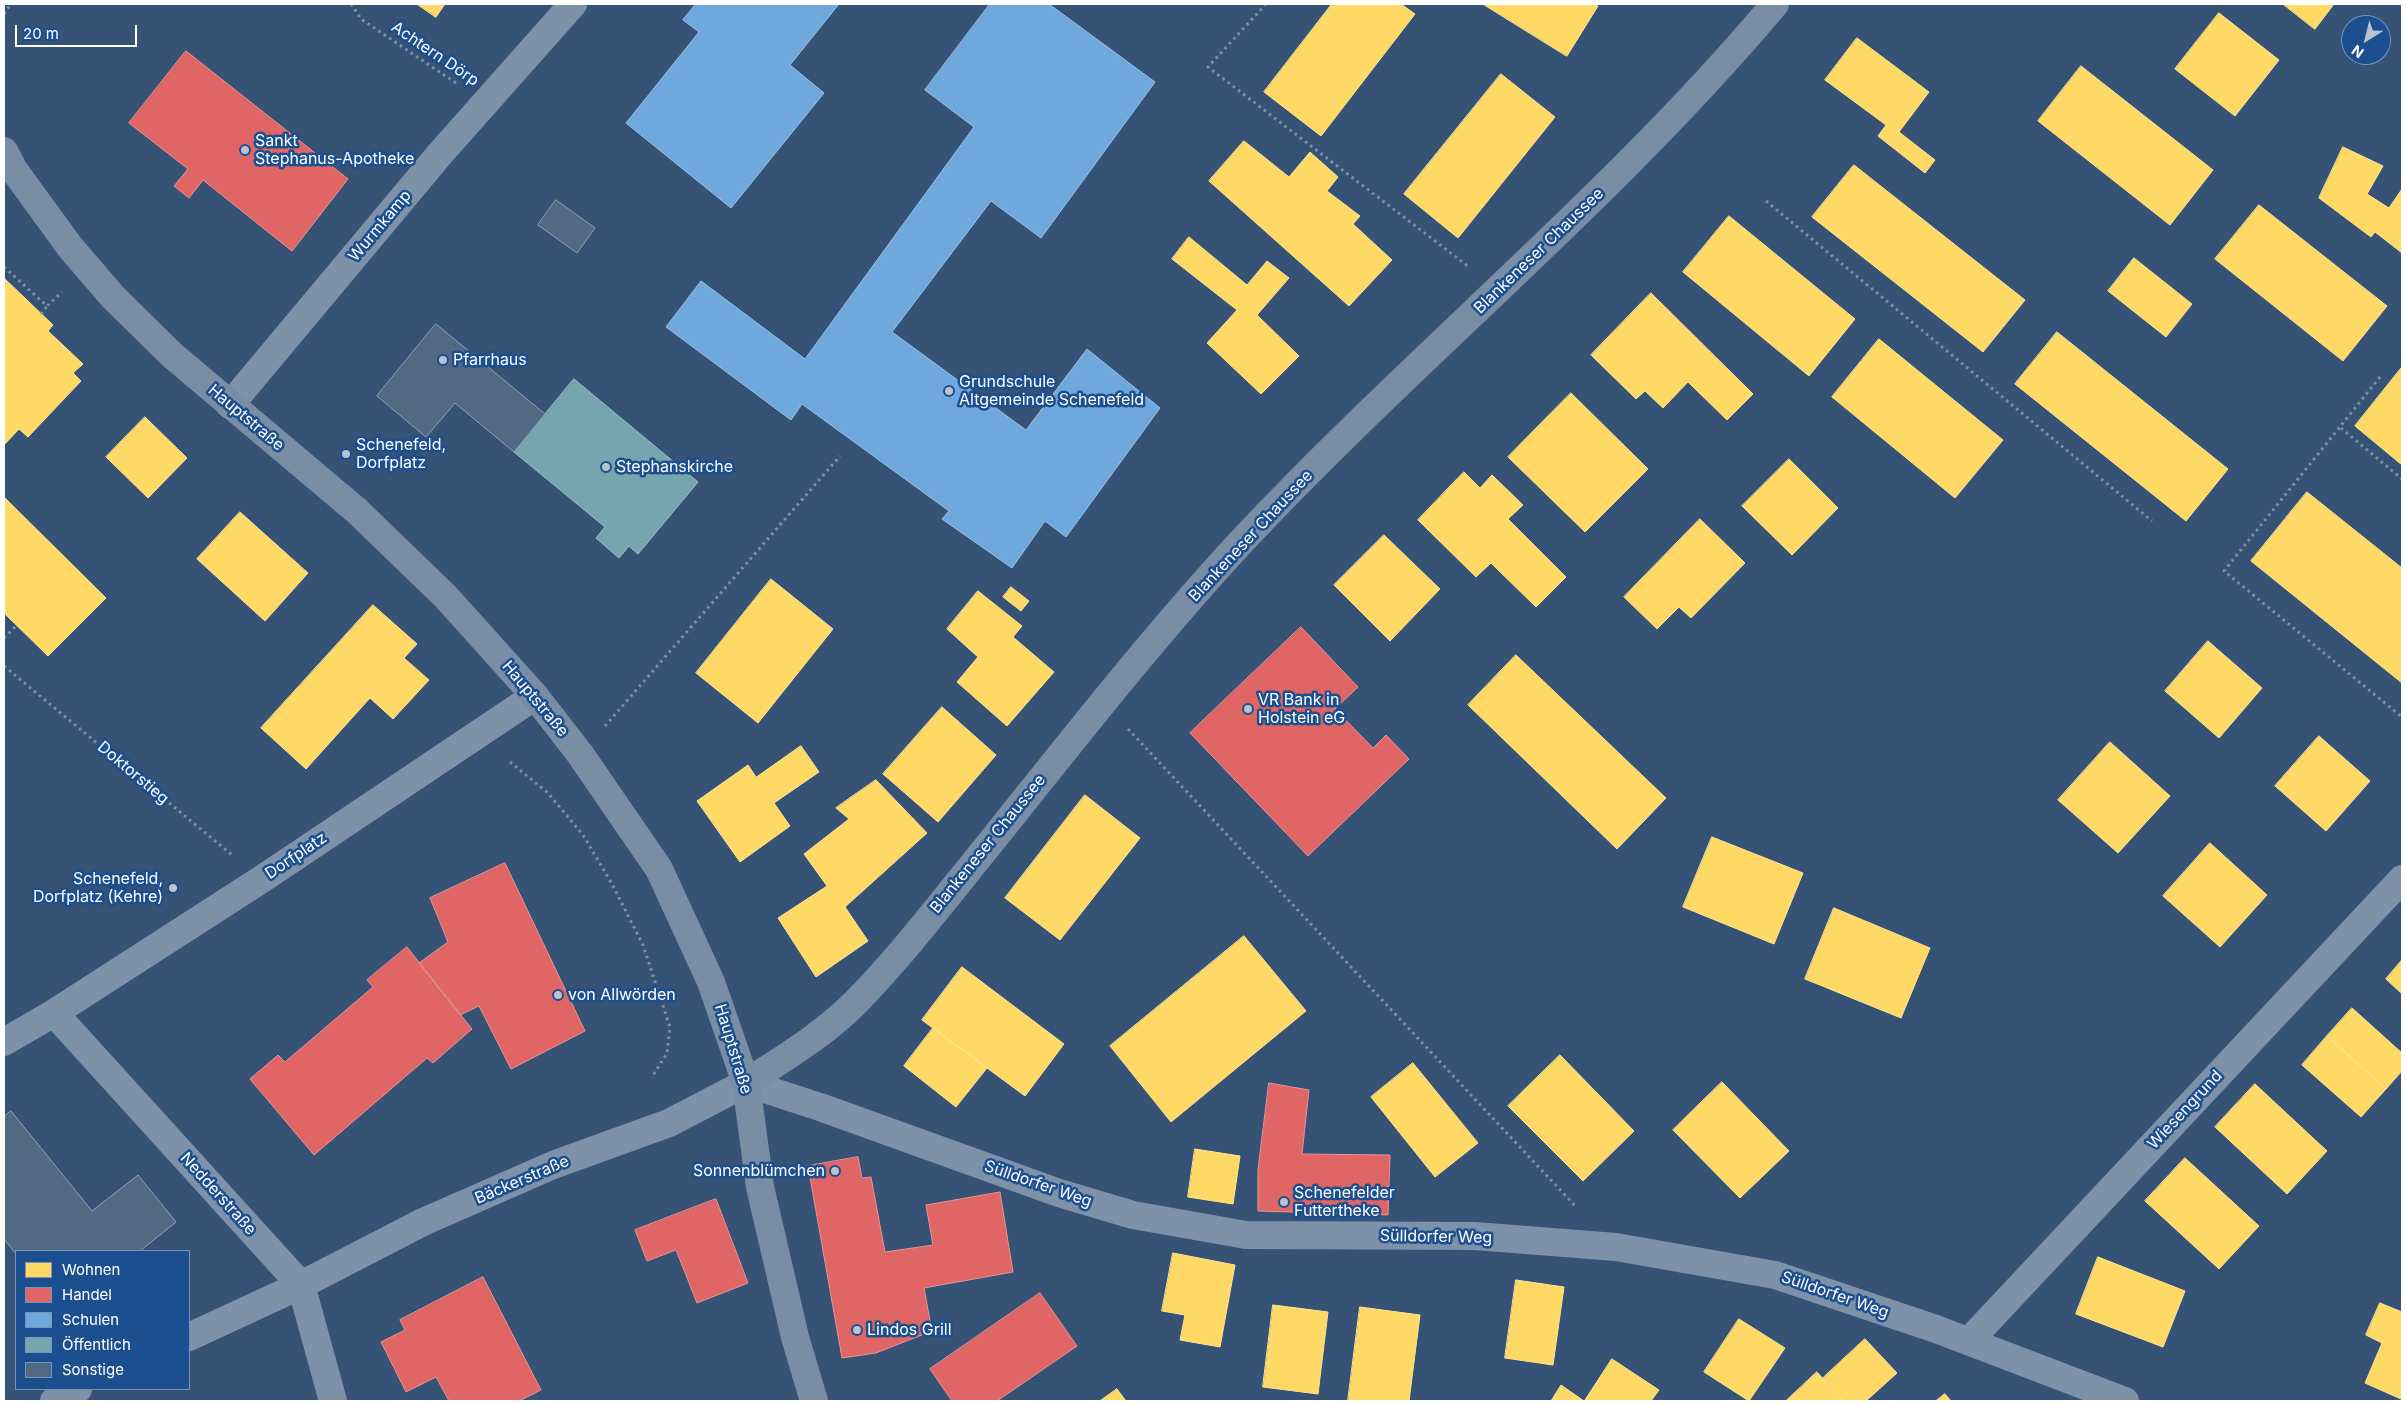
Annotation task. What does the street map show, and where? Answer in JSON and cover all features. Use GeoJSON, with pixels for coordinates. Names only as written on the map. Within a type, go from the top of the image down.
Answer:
{"type":"FeatureCollection","features":[{"type":"Feature","properties":{"kind":"main road","name":"Blankeneser Chaussee"},"geometry":{"type":"LineString","coordinates":[[746,1083],[816,1036],[854,1004],[951,891],[1083,728],[1238,546],[1326,454],[1604,189],[1727,59],[1775,4]]}},
{"type":"Feature","properties":{"kind":"main road","name":"Hauptstraße"},"geometry":{"type":"LineString","coordinates":[[7,167],[70,247],[114,297],[172,355],[357,511],[446,597],[535,696],[580,754],[659,869],[711,982],[746,1083],[760,1187],[795,1337],[814,1401]]}},
{"type":"Feature","properties":{"kind":"street","name":"Wurmkamp"},"geometry":{"type":"LineString","coordinates":[[230,405],[439,155],[573,4]]}},
{"type":"Feature","properties":{"kind":"street","name":"Dorfplatz"},"geometry":{"type":"LineString","coordinates":[[4,1042],[54,1013],[262,879],[535,696]]}},
{"type":"Feature","properties":{"kind":"street","name":"Wiesengrund"},"geometry":{"type":"LineString","coordinates":[[1968,1341],[2402,879]]}},
{"type":"Feature","properties":{"kind":"street","name":"Nedderstraße"},"geometry":{"type":"LineString","coordinates":[[54,1013],[300,1285],[334,1401]]}},
{"type":"Feature","properties":{"kind":"street","name":"Sülldorfer Weg"},"geometry":{"type":"LineString","coordinates":[[746,1083],[820,1107],[1059,1193],[1133,1215],[1246,1235],[1476,1236],[1616,1247],[1775,1275],[1968,1341],[2125,1401]]}},
{"type":"Feature","properties":{"kind":"street","name":"Bäckerstraße"},"geometry":{"type":"LineString","coordinates":[[190,1337],[300,1285],[423,1222],[553,1165],[669,1123],[746,1083]]}},
{"type":"Feature","properties":{"kind":"street"},"geometry":{"type":"LineString","coordinates":[[54,1401],[76,1390]]}},
{"type":"Feature","properties":{"kind":"path"},"geometry":{"type":"LineString","coordinates":[[4,14],[11,4]]}},
{"type":"Feature","properties":{"kind":"path","name":"Achtern Dörp"},"geometry":{"type":"LineString","coordinates":[[351,4],[361,19],[486,103]]}},
{"type":"Feature","properties":{"kind":"path"},"geometry":{"type":"LineString","coordinates":[[1266,4],[1208,67],[1474,271]]}},
{"type":"Feature","properties":{"kind":"path"},"geometry":{"type":"LineString","coordinates":[[1766,201],[2152,521]]}},
{"type":"Feature","properties":{"kind":"path"},"geometry":{"type":"LineString","coordinates":[[4,267],[47,306]]}},
{"type":"Feature","properties":{"kind":"path"},"geometry":{"type":"LineString","coordinates":[[41,314],[64,290]]}},
{"type":"Feature","properties":{"kind":"path"},"geometry":{"type":"LineString","coordinates":[[2380,377],[2341,428],[2224,571],[2402,718]]}},
{"type":"Feature","properties":{"kind":"path"},"geometry":{"type":"LineString","coordinates":[[2341,428],[2402,478]]}},
{"type":"Feature","properties":{"kind":"path"},"geometry":{"type":"LineString","coordinates":[[605,726],[840,456]]}},
{"type":"Feature","properties":{"kind":"path"},"geometry":{"type":"LineString","coordinates":[[4,638],[16,625]]}},
{"type":"Feature","properties":{"kind":"path","name":"Doktorstieg"},"geometry":{"type":"LineString","coordinates":[[4,666],[262,879]]}},
{"type":"Feature","properties":{"kind":"path"},"geometry":{"type":"LineString","coordinates":[[1123,723],[1574,1205],[1616,1247]]}},
{"type":"Feature","properties":{"kind":"path"},"geometry":{"type":"LineString","coordinates":[[510,762],[548,793],[583,835],[612,884],[643,945],[670,1026],[667,1053],[652,1077]]}},
{"type":"Feature","properties":{"kind":"building: Wohnen"},"geometry":{"type":"Polygon","coordinates":[[[417,4],[445,4],[436,17],[417,4]]]}},
{"type":"Feature","properties":{"kind":"building: Wohnen"},"geometry":{"type":"Polygon","coordinates":[[[1332,4],[1401,4],[1415,14],[1321,136],[1264,92],[1332,4]]]}},
{"type":"Feature","properties":{"kind":"building: Wohnen"},"geometry":{"type":"Polygon","coordinates":[[[1483,4],[1594,4],[1598,6],[1567,56],[1483,4]]]}},
{"type":"Feature","properties":{"kind":"building: Wohnen"},"geometry":{"type":"Polygon","coordinates":[[[2283,4],[2334,4],[2315,29],[2283,4]]]}},
{"type":"Feature","properties":{"kind":"building: Wohnen"},"geometry":{"type":"Polygon","coordinates":[[[2219,13],[2279,60],[2235,116],[2175,69],[2219,13]]]}},
{"type":"Feature","properties":{"kind":"building: Wohnen"},"geometry":{"type":"Polygon","coordinates":[[[1857,38],[1929,92],[1899,132],[1935,160],[1925,173],[1878,136],[1886,125],[1825,80],[1857,38]]]}},
{"type":"Feature","properties":{"kind":"building: Wohnen"},"geometry":{"type":"Polygon","coordinates":[[[2081,66],[2213,170],[2170,225],[2038,121],[2081,66]]]}},
{"type":"Feature","properties":{"kind":"building: Wohnen"},"geometry":{"type":"Polygon","coordinates":[[[1501,74],[1555,117],[1458,238],[1404,194],[1501,74]]]}},
{"type":"Feature","properties":{"kind":"building: Wohnen"},"geometry":{"type":"Polygon","coordinates":[[[1244,141],[1289,177],[1310,152],[1338,177],[1327,191],[1360,216],[1353,224],[1392,260],[1349,306],[1209,181],[1244,141]]]}},
{"type":"Feature","properties":{"kind":"building: Wohnen"},"geometry":{"type":"Polygon","coordinates":[[[2343,147],[2383,166],[2367,194],[2389,208],[2402,189],[2402,253],[2375,232],[2371,237],[2319,198],[2343,147]]]}},
{"type":"Feature","properties":{"kind":"building: Wohnen"},"geometry":{"type":"Polygon","coordinates":[[[1854,165],[2025,300],[1983,352],[1812,217],[1854,165]]]}},
{"type":"Feature","properties":{"kind":"building: Wohnen"},"geometry":{"type":"Polygon","coordinates":[[[2259,205],[2387,306],[2343,361],[2215,259],[2259,205]]]}},
{"type":"Feature","properties":{"kind":"building: Wohnen"},"geometry":{"type":"Polygon","coordinates":[[[1729,216],[1855,319],[1809,376],[1683,272],[1729,216]]]}},
{"type":"Feature","properties":{"kind":"building: Wohnen"},"geometry":{"type":"Polygon","coordinates":[[[1189,237],[1247,285],[1267,261],[1289,278],[1257,315],[1299,356],[1261,394],[1207,343],[1237,310],[1172,259],[1189,237]]]}},
{"type":"Feature","properties":{"kind":"building: Wohnen"},"geometry":{"type":"Polygon","coordinates":[[[2134,258],[2192,304],[2166,337],[2108,291],[2134,258]]]}},
{"type":"Feature","properties":{"kind":"building: Wohnen"},"geometry":{"type":"Polygon","coordinates":[[[4,278],[53,325],[48,331],[83,364],[73,373],[81,381],[28,437],[19,429],[4,445],[4,278]]]}},
{"type":"Feature","properties":{"kind":"building: Wohnen"},"geometry":{"type":"Polygon","coordinates":[[[1651,293],[1753,394],[1727,420],[1688,382],[1663,408],[1645,391],[1636,399],[1591,355],[1651,293]]]}},
{"type":"Feature","properties":{"kind":"building: Wohnen"},"geometry":{"type":"Polygon","coordinates":[[[2057,332],[2228,469],[2186,521],[2015,384],[2057,332]]]}},
{"type":"Feature","properties":{"kind":"building: Wohnen"},"geometry":{"type":"Polygon","coordinates":[[[1879,339],[2003,440],[1955,498],[1832,397],[1879,339]]]}},
{"type":"Feature","properties":{"kind":"building: Wohnen"},"geometry":{"type":"Polygon","coordinates":[[[2402,367],[2402,465],[2355,426],[2402,367]]]}},
{"type":"Feature","properties":{"kind":"building: Wohnen"},"geometry":{"type":"Polygon","coordinates":[[[1571,393],[1648,469],[1585,532],[1508,457],[1571,393]]]}},
{"type":"Feature","properties":{"kind":"building: Wohnen"},"geometry":{"type":"Polygon","coordinates":[[[145,417],[187,458],[148,498],[106,457],[145,417]]]}},
{"type":"Feature","properties":{"kind":"building: Wohnen"},"geometry":{"type":"Polygon","coordinates":[[[1789,459],[1838,508],[1792,555],[1742,506],[1789,459]]]}},
{"type":"Feature","properties":{"kind":"building: Wohnen"},"geometry":{"type":"Polygon","coordinates":[[[1464,472],[1480,488],[1492,475],[1523,505],[1508,519],[1566,577],[1536,607],[1491,563],[1476,577],[1418,520],[1464,472]]]}},
{"type":"Feature","properties":{"kind":"building: Wohnen"},"geometry":{"type":"Polygon","coordinates":[[[2307,492],[2402,568],[2402,683],[2251,561],[2307,492]]]}},
{"type":"Feature","properties":{"kind":"building: Wohnen"},"geometry":{"type":"Polygon","coordinates":[[[4,497],[106,598],[48,656],[4,613],[4,497]]]}},
{"type":"Feature","properties":{"kind":"building: Wohnen"},"geometry":{"type":"Polygon","coordinates":[[[240,512],[308,573],[265,621],[197,559],[240,512]]]}},
{"type":"Feature","properties":{"kind":"building: Wohnen"},"geometry":{"type":"Polygon","coordinates":[[[1700,519],[1745,563],[1691,618],[1679,607],[1657,629],[1624,597],[1700,519]]]}},
{"type":"Feature","properties":{"kind":"building: Wohnen"},"geometry":{"type":"Polygon","coordinates":[[[1384,535],[1440,589],[1390,641],[1334,585],[1384,535]]]}},
{"type":"Feature","properties":{"kind":"building: Wohnen"},"geometry":{"type":"Polygon","coordinates":[[[771,579],[833,629],[758,723],[696,673],[771,579]]]}},
{"type":"Feature","properties":{"kind":"building: Wohnen"},"geometry":{"type":"Polygon","coordinates":[[[1011,587],[1029,601],[1021,611],[1003,597],[1011,587]]]}},
{"type":"Feature","properties":{"kind":"building: Wohnen"},"geometry":{"type":"Polygon","coordinates":[[[978,591],[1022,626],[1013,637],[1054,672],[1007,726],[957,682],[978,657],[947,629],[978,591]]]}},
{"type":"Feature","properties":{"kind":"building: Wohnen"},"geometry":{"type":"Polygon","coordinates":[[[373,605],[417,644],[404,658],[429,680],[393,719],[370,698],[306,769],[261,728],[373,605]]]}},
{"type":"Feature","properties":{"kind":"building: Wohnen"},"geometry":{"type":"Polygon","coordinates":[[[2208,641],[2262,688],[2219,738],[2165,691],[2208,641]]]}},
{"type":"Feature","properties":{"kind":"building: Wohnen"},"geometry":{"type":"Polygon","coordinates":[[[1516,655],[1666,798],[1617,849],[1468,705],[1516,655]]]}},
{"type":"Feature","properties":{"kind":"building: Wohnen"},"geometry":{"type":"Polygon","coordinates":[[[942,707],[996,755],[938,822],[883,774],[942,707]]]}},
{"type":"Feature","properties":{"kind":"building: Wohnen"},"geometry":{"type":"Polygon","coordinates":[[[2319,736],[2370,781],[2326,831],[2275,786],[2319,736]]]}},
{"type":"Feature","properties":{"kind":"building: Wohnen"},"geometry":{"type":"Polygon","coordinates":[[[2110,742],[2170,796],[2118,853],[2058,800],[2110,742]]]}},
{"type":"Feature","properties":{"kind":"building: Wohnen"},"geometry":{"type":"Polygon","coordinates":[[[801,746],[819,772],[774,803],[790,826],[740,862],[697,801],[748,765],[756,777],[801,746]]]}},
{"type":"Feature","properties":{"kind":"building: Wohnen"},"geometry":{"type":"Polygon","coordinates":[[[876,780],[927,833],[845,907],[868,941],[816,977],[778,918],[827,886],[804,854],[849,819],[836,808],[876,780]]]}},
{"type":"Feature","properties":{"kind":"building: Wohnen"},"geometry":{"type":"Polygon","coordinates":[[[1085,795],[1140,838],[1060,940],[1005,898],[1085,795]]]}},
{"type":"Feature","properties":{"kind":"building: Wohnen"},"geometry":{"type":"Polygon","coordinates":[[[1712,837],[1803,873],[1774,944],[1683,907],[1712,837]]]}},
{"type":"Feature","properties":{"kind":"building: Wohnen"},"geometry":{"type":"Polygon","coordinates":[[[2210,843],[2267,895],[2220,947],[2163,896],[2210,843]]]}},
{"type":"Feature","properties":{"kind":"building: Wohnen"},"geometry":{"type":"Polygon","coordinates":[[[1834,908],[1930,948],[1901,1018],[1805,979],[1834,908]]]}},
{"type":"Feature","properties":{"kind":"building: Wohnen"},"geometry":{"type":"Polygon","coordinates":[[[1244,936],[1306,1011],[1171,1122],[1110,1046],[1244,936]]]}},
{"type":"Feature","properties":{"kind":"building: Wohnen"},"geometry":{"type":"Polygon","coordinates":[[[2402,960],[2402,994],[2386,979],[2402,960]]]}},
{"type":"Feature","properties":{"kind":"building: Wohnen"},"geometry":{"type":"Polygon","coordinates":[[[962,967],[1064,1044],[1025,1096],[922,1020],[962,967]]]}},
{"type":"Feature","properties":{"kind":"building: Wohnen"},"geometry":{"type":"Polygon","coordinates":[[[2352,1008],[2402,1053],[2402,1071],[2386,1089],[2327,1036],[2352,1008]]]}},
{"type":"Feature","properties":{"kind":"building: Wohnen"},"geometry":{"type":"Polygon","coordinates":[[[933,1028],[987,1068],[956,1107],[904,1066],[933,1028]]]}},
{"type":"Feature","properties":{"kind":"building: Wohnen"},"geometry":{"type":"Polygon","coordinates":[[[2327,1036],[2386,1089],[2361,1117],[2302,1065],[2327,1036]]]}},
{"type":"Feature","properties":{"kind":"building: Wohnen"},"geometry":{"type":"Polygon","coordinates":[[[1560,1055],[1634,1131],[1583,1181],[1508,1106],[1560,1055]]]}},
{"type":"Feature","properties":{"kind":"building: Wohnen"},"geometry":{"type":"Polygon","coordinates":[[[1413,1063],[1478,1143],[1435,1177],[1371,1097],[1413,1063]]]}},
{"type":"Feature","properties":{"kind":"building: Wohnen"},"geometry":{"type":"Polygon","coordinates":[[[1722,1082],[1789,1151],[1740,1198],[1673,1130],[1722,1082]]]}},
{"type":"Feature","properties":{"kind":"building: Wohnen"},"geometry":{"type":"Polygon","coordinates":[[[2255,1084],[2327,1151],[2287,1194],[2215,1127],[2255,1084]]]}},
{"type":"Feature","properties":{"kind":"building: Wohnen"},"geometry":{"type":"Polygon","coordinates":[[[1195,1149],[1240,1156],[1233,1204],[1188,1197],[1195,1149]]]}},
{"type":"Feature","properties":{"kind":"building: Wohnen"},"geometry":{"type":"Polygon","coordinates":[[[2185,1158],[2259,1226],[2219,1269],[2145,1201],[2185,1158]]]}},
{"type":"Feature","properties":{"kind":"building: Wohnen"},"geometry":{"type":"Polygon","coordinates":[[[1173,1253],[1235,1265],[1220,1347],[1180,1340],[1185,1315],[1162,1311],[1173,1253]]]}},
{"type":"Feature","properties":{"kind":"building: Wohnen"},"geometry":{"type":"Polygon","coordinates":[[[2098,1257],[2185,1291],[2163,1347],[2076,1314],[2098,1257]]]}},
{"type":"Feature","properties":{"kind":"building: Wohnen"},"geometry":{"type":"Polygon","coordinates":[[[1516,1280],[1564,1287],[1553,1365],[1505,1358],[1516,1280]]]}},
{"type":"Feature","properties":{"kind":"building: Wohnen"},"geometry":{"type":"Polygon","coordinates":[[[2380,1303],[2402,1312],[2401,1399],[2365,1383],[2382,1343],[2366,1335],[2380,1303]]]}},
{"type":"Feature","properties":{"kind":"building: Wohnen"},"geometry":{"type":"Polygon","coordinates":[[[1273,1305],[1328,1312],[1318,1394],[1263,1387],[1273,1305]]]}},
{"type":"Feature","properties":{"kind":"building: Wohnen"},"geometry":{"type":"Polygon","coordinates":[[[1360,1307],[1420,1315],[1409,1401],[1348,1401],[1360,1307]]]}},
{"type":"Feature","properties":{"kind":"building: Wohnen"},"geometry":{"type":"Polygon","coordinates":[[[1739,1319],[1785,1348],[1749,1401],[1704,1372],[1739,1319]]]}},
{"type":"Feature","properties":{"kind":"building: Wohnen"},"geometry":{"type":"Polygon","coordinates":[[[1865,1339],[1897,1373],[1866,1401],[1843,1401],[1822,1379],[1865,1339]]]}},
{"type":"Feature","properties":{"kind":"building: Wohnen"},"geometry":{"type":"Polygon","coordinates":[[[1612,1359],[1659,1390],[1651,1401],[1584,1401],[1612,1359]]]}},
{"type":"Feature","properties":{"kind":"building: Wohnen"},"geometry":{"type":"Polygon","coordinates":[[[1817,1372],[1843,1401],[1786,1401],[1817,1372]]]}},
{"type":"Feature","properties":{"kind":"building: Wohnen"},"geometry":{"type":"Polygon","coordinates":[[[1561,1385],[1584,1401],[1551,1401],[1561,1385]]]}},
{"type":"Feature","properties":{"kind":"building: Wohnen"},"geometry":{"type":"Polygon","coordinates":[[[1117,1389],[1126,1401],[1100,1401],[1117,1389]]]}},
{"type":"Feature","properties":{"kind":"building: Wohnen"},"geometry":{"type":"Polygon","coordinates":[[[1945,1394],[1951,1401],[1936,1401],[1945,1394]]]}},
{"type":"Feature","properties":{"kind":"building: Handel"},"geometry":{"type":"Polygon","coordinates":[[[186,51],[348,179],[292,251],[203,180],[189,198],[174,186],[188,169],[129,123],[186,51]]]}},
{"type":"Feature","properties":{"kind":"building: Handel"},"geometry":{"type":"Polygon","coordinates":[[[1301,627],[1358,687],[1335,709],[1373,748],[1386,735],[1409,759],[1308,856],[1190,733],[1301,627]]]}},
{"type":"Feature","properties":{"kind":"building: Handel"},"geometry":{"type":"Polygon","coordinates":[[[505,863],[585,1031],[511,1069],[479,1006],[460,1015],[419,963],[448,942],[430,898],[505,863]]]}},
{"type":"Feature","properties":{"kind":"building: Handel"},"geometry":{"type":"Polygon","coordinates":[[[407,947],[472,1029],[433,1063],[427,1058],[314,1155],[250,1079],[278,1055],[285,1062],[373,987],[367,980],[407,947]]]}},
{"type":"Feature","properties":{"kind":"building: Handel"},"geometry":{"type":"Polygon","coordinates":[[[1269,1083],[1309,1090],[1302,1154],[1390,1155],[1388,1215],[1258,1211],[1258,1170],[1269,1083]]]}},
{"type":"Feature","properties":{"kind":"building: Handel"},"geometry":{"type":"Polygon","coordinates":[[[858,1157],[862,1178],[871,1177],[885,1252],[933,1245],[926,1205],[1000,1192],[1013,1272],[924,1288],[932,1331],[876,1353],[842,1358],[808,1166],[858,1157]]]}},
{"type":"Feature","properties":{"kind":"building: Handel"},"geometry":{"type":"Polygon","coordinates":[[[716,1199],[748,1283],[697,1303],[676,1250],[647,1261],[635,1230],[716,1199]]]}},
{"type":"Feature","properties":{"kind":"building: Handel"},"geometry":{"type":"Polygon","coordinates":[[[483,1277],[541,1390],[519,1401],[449,1401],[436,1377],[406,1392],[381,1342],[405,1330],[400,1320],[483,1277]]]}},
{"type":"Feature","properties":{"kind":"building: Handel"},"geometry":{"type":"Polygon","coordinates":[[[1040,1293],[1077,1346],[997,1401],[952,1401],[930,1369],[1040,1293]]]}},
{"type":"Feature","properties":{"kind":"building: Schulen"},"geometry":{"type":"Polygon","coordinates":[[[696,4],[839,4],[790,65],[824,93],[731,208],[626,123],[699,32],[683,20],[696,4]]]}},
{"type":"Feature","properties":{"kind":"building: Schulen"},"geometry":{"type":"Polygon","coordinates":[[[990,4],[1049,4],[1155,82],[1041,238],[991,201],[892,332],[1026,430],[1087,349],[1160,408],[1066,537],[1045,521],[1012,568],[942,519],[949,511],[802,404],[791,420],[666,327],[701,281],[805,359],[974,127],[925,90],[990,4]]]}},
{"type":"Feature","properties":{"kind":"building: Öffentlich","name":"Stephanskirche"},"geometry":{"type":"Polygon","coordinates":[[[574,379],[698,482],[638,554],[629,546],[619,558],[596,538],[605,527],[514,452],[574,379]]]}},
{"type":"Feature","properties":{"kind":"building: Sonstige"},"geometry":{"type":"Polygon","coordinates":[[[556,200],[595,228],[577,253],[538,225],[556,200]]]}},
{"type":"Feature","properties":{"kind":"building: Sonstige","name":"Pfarrhaus"},"geometry":{"type":"Polygon","coordinates":[[[436,324],[545,414],[514,452],[455,403],[426,437],[377,396],[436,324]]]}},
{"type":"Feature","properties":{"kind":"building: Sonstige"},"geometry":{"type":"Polygon","coordinates":[[[11,1111],[92,1211],[138,1175],[176,1222],[141,1250],[15,1250],[15,1253],[4,1239],[4,1117],[11,1111]]]}},
{"type":"Feature","properties":{"kind":"place","name":"Sankt Stephanus-Apotheke"},"geometry":{"type":"Point","coordinates":[245,150]}},
{"type":"Feature","properties":{"kind":"place","name":"Pfarrhaus"},"geometry":{"type":"Point","coordinates":[443,360]}},
{"type":"Feature","properties":{"kind":"place","name":"Grundschule Altgemeinde Schenefeld"},"geometry":{"type":"Point","coordinates":[949,391]}},
{"type":"Feature","properties":{"kind":"place","name":"Schenefeld, Dorfplatz"},"geometry":{"type":"Point","coordinates":[346,454]}},
{"type":"Feature","properties":{"kind":"place","name":"Stephanskirche"},"geometry":{"type":"Point","coordinates":[606,467]}},
{"type":"Feature","properties":{"kind":"place","name":"VR Bank in Holstein eG"},"geometry":{"type":"Point","coordinates":[1248,709]}},
{"type":"Feature","properties":{"kind":"place","name":"Schenefeld, Dorfplatz (Kehre)"},"geometry":{"type":"Point","coordinates":[173,888]}},
{"type":"Feature","properties":{"kind":"place","name":"von Allwörden"},"geometry":{"type":"Point","coordinates":[558,995]}},
{"type":"Feature","properties":{"kind":"place","name":"Sonnenblümchen"},"geometry":{"type":"Point","coordinates":[835,1171]}},
{"type":"Feature","properties":{"kind":"place","name":"Schenefelder Futtertheke"},"geometry":{"type":"Point","coordinates":[1284,1202]}},
{"type":"Feature","properties":{"kind":"place","name":"Lindos Grill"},"geometry":{"type":"Point","coordinates":[857,1330]}}]}
